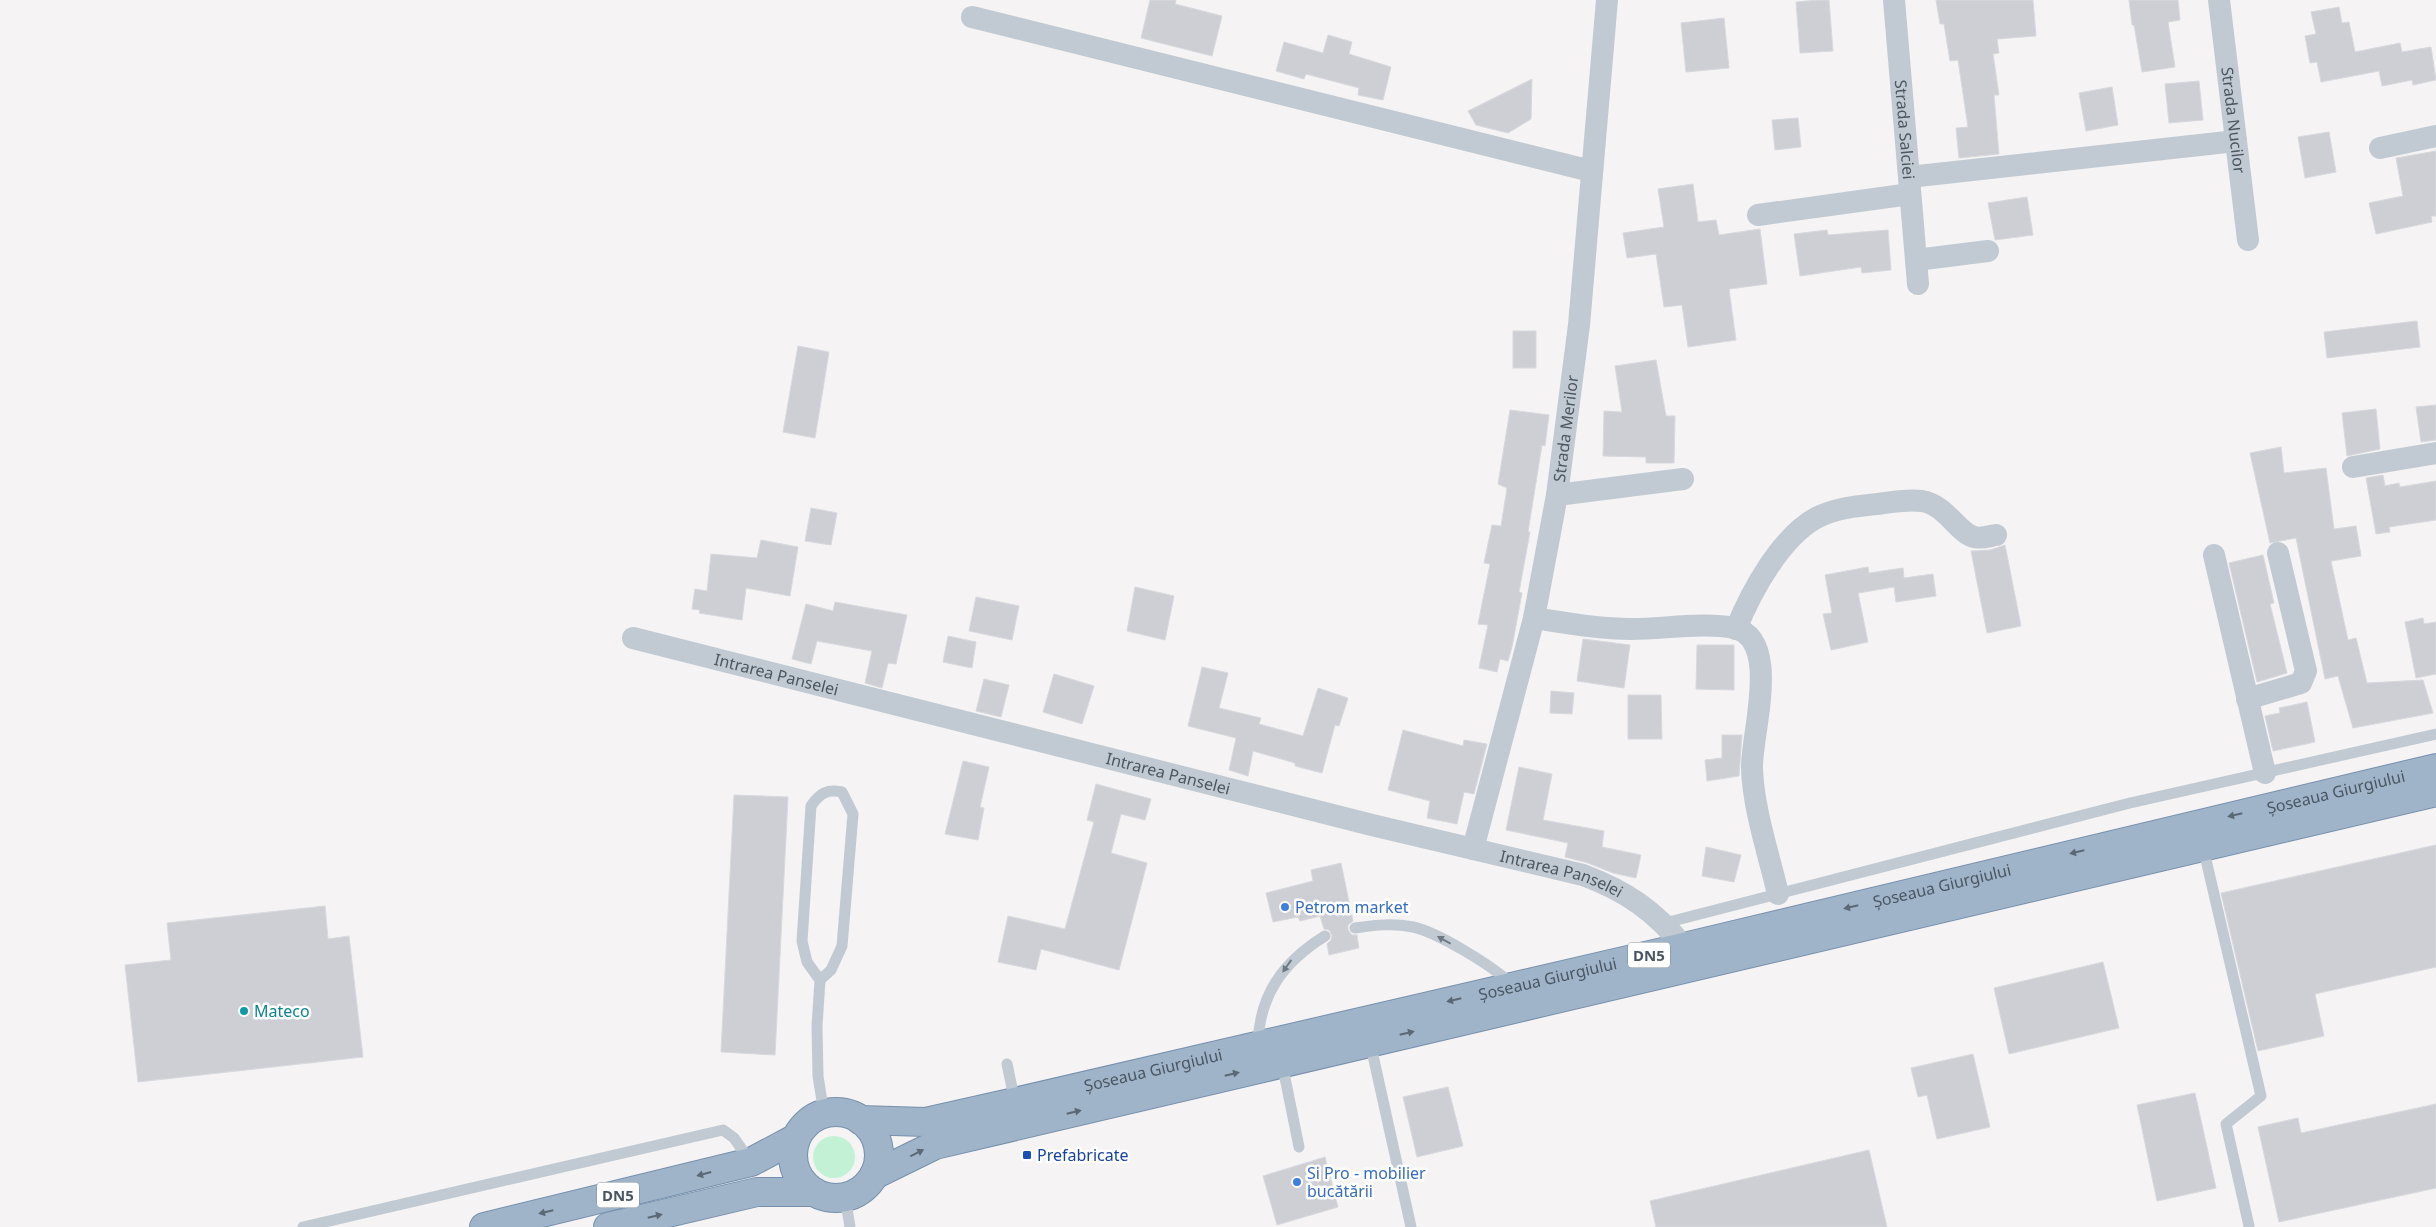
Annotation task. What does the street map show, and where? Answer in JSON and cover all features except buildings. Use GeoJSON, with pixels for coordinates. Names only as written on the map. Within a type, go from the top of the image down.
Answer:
{"type":"FeatureCollection","features":[{"type":"Feature","properties":{"kind":"highway","name":"Șoseaua Giurgiului"},"geometry":{"type":"LineString","coordinates":[[824,1114],[844,1113],[860,1120],[926,1122],[1684,947],[2436,768]]}},
{"type":"Feature","properties":{"kind":"highway","name":"Șoseaua Giurgiului"},"geometry":{"type":"LineString","coordinates":[[845,1197],[861,1190],[874,1175],[935,1145],[2436,792]]}},
{"type":"Feature","properties":{"kind":"highway","name":"DN5"},"geometry":{"type":"LineString","coordinates":[[484,1227],[751,1162],[796,1138],[806,1124],[824,1114]]}},
{"type":"Feature","properties":{"kind":"highway"},"geometry":{"type":"LineString","coordinates":[[860,1120],[869,1128],[875,1139],[878,1163],[874,1175]]}},
{"type":"Feature","properties":{"kind":"highway"},"geometry":{"type":"LineString","coordinates":[[796,1138],[793,1162],[803,1184],[813,1192]]}},
{"type":"Feature","properties":{"kind":"highway","name":"DN5"},"geometry":{"type":"LineString","coordinates":[[608,1227],[757,1192],[813,1192],[829,1198],[845,1197]]}},
{"type":"Feature","properties":{"kind":"street","name":"Strada Merilor"},"geometry":{"type":"LineString","coordinates":[[1473,849],[1534,618],[1557,495],[1579,325],[1606,0]]}},
{"type":"Feature","properties":{"kind":"street","name":"Strada Salciei"},"geometry":{"type":"LineString","coordinates":[[1894,0],[1918,284]]}},
{"type":"Feature","properties":{"kind":"street","name":"Strada Nucilor"},"geometry":{"type":"LineString","coordinates":[[2218,0],[2248,240]]}},
{"type":"Feature","properties":{"kind":"street"},"geometry":{"type":"LineString","coordinates":[[972,17],[1591,171]]}},
{"type":"Feature","properties":{"kind":"street"},"geometry":{"type":"LineString","coordinates":[[2380,148],[2436,136]]}},
{"type":"Feature","properties":{"kind":"street"},"geometry":{"type":"LineString","coordinates":[[1758,215],[1909,186],[2236,141]]}},
{"type":"Feature","properties":{"kind":"street"},"geometry":{"type":"LineString","coordinates":[[1916,260],[1988,251]]}},
{"type":"Feature","properties":{"kind":"street"},"geometry":{"type":"LineString","coordinates":[[2352,467],[2436,453]]}},
{"type":"Feature","properties":{"kind":"street"},"geometry":{"type":"LineString","coordinates":[[1557,495],[1683,479]]}},
{"type":"Feature","properties":{"kind":"street"},"geometry":{"type":"LineString","coordinates":[[1736,628],[1747,602],[1773,561],[1801,527],[1819,516],[1845,508],[1923,501],[1938,508],[1970,536],[1975,538],[1996,535]]}},
{"type":"Feature","properties":{"kind":"street"},"geometry":{"type":"LineString","coordinates":[[2247,699],[2301,683],[2306,671],[2278,552]]}},
{"type":"Feature","properties":{"kind":"street"},"geometry":{"type":"LineString","coordinates":[[2214,555],[2265,773]]}},
{"type":"Feature","properties":{"kind":"street"},"geometry":{"type":"LineString","coordinates":[[1534,618],[1630,629],[1717,626],[1736,628],[1750,637],[1757,649],[1762,675],[1752,768],[1757,805],[1778,894]]}},
{"type":"Feature","properties":{"kind":"street","name":"Intrarea Panselei"},"geometry":{"type":"LineString","coordinates":[[633,638],[1583,875],[1613,886],[1665,923],[1684,947]]}},
{"type":"Feature","properties":{"kind":"lane"},"geometry":{"type":"LineString","coordinates":[[1665,923],[2130,803],[2436,734]]}},
{"type":"Feature","properties":{"kind":"lane"},"geometry":{"type":"LineString","coordinates":[[820,980],[830,970],[842,946],[853,814],[842,792],[828,790],[822,793],[812,806],[802,941],[807,962],[820,980],[817,1026],[818,1076],[824,1114]]}},
{"type":"Feature","properties":{"kind":"lane"},"geometry":{"type":"LineString","coordinates":[[2203,847],[2261,1096],[2226,1124],[2250,1226]]}},
{"type":"Feature","properties":{"kind":"lane"},"geometry":{"type":"LineString","coordinates":[[1355,928],[1387,924],[1414,927],[1438,937],[1486,963],[1513,986]]}},
{"type":"Feature","properties":{"kind":"lane"},"geometry":{"type":"LineString","coordinates":[[1258,1046],[1258,1024],[1264,1004],[1280,977],[1293,959],[1325,936]]}},
{"type":"Feature","properties":{"kind":"lane"},"geometry":{"type":"LineString","coordinates":[[1370,1042],[1411,1227]]}},
{"type":"Feature","properties":{"kind":"lane"},"geometry":{"type":"LineString","coordinates":[[1282,1062],[1299,1147]]}},
{"type":"Feature","properties":{"kind":"lane"},"geometry":{"type":"LineString","coordinates":[[1007,1064],[1015,1102]]}},
{"type":"Feature","properties":{"kind":"lane"},"geometry":{"type":"LineString","coordinates":[[303,1227],[724,1130],[734,1138],[751,1162]]}},
{"type":"Feature","properties":{"kind":"lane"},"geometry":{"type":"LineString","coordinates":[[845,1197],[850,1227]]}},
{"type":"Feature","properties":{"kind":"green space"},"geometry":{"type":"Polygon","coordinates":[[[838,1136],[846,1139],[852,1145],[855,1157],[852,1169],[846,1175],[830,1178],[822,1175],[816,1169],[813,1153],[816,1145],[822,1139],[838,1136]]]}},
{"type":"Feature","properties":{"kind":"place","name":"Petrom market"},"geometry":{"type":"Point","coordinates":[1285,907]}},
{"type":"Feature","properties":{"kind":"place","name":"Mateco"},"geometry":{"type":"Point","coordinates":[244,1011]}},
{"type":"Feature","properties":{"kind":"place","name":"Prefabricate"},"geometry":{"type":"Point","coordinates":[1027,1155]}},
{"type":"Feature","properties":{"kind":"place","name":"Si Pro - mobilier bucătării"},"geometry":{"type":"Point","coordinates":[1297,1182]}}]}
